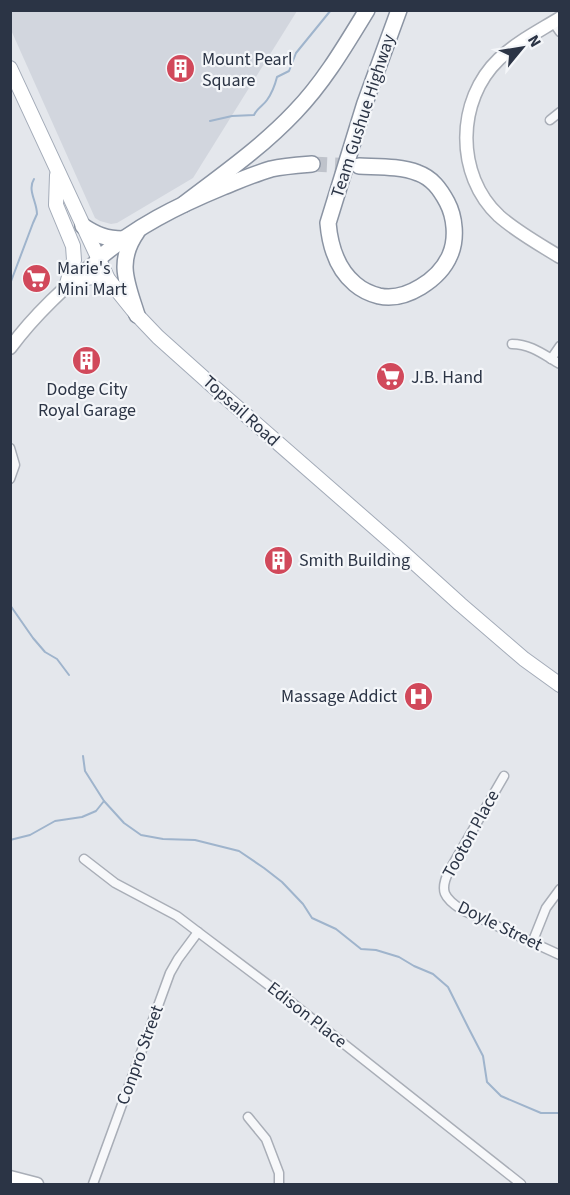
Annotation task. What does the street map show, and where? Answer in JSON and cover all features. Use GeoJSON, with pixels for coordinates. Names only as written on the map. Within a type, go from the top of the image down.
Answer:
{"type":"FeatureCollection","features":[{"type":"Feature","properties":{"kind":"highway"},"geometry":{"type":"LineString","coordinates":[[184,204],[252,152],[295,112],[325,76],[367,10]]}},
{"type":"Feature","properties":{"kind":"highway","name":"Team Gushue Highway"},"geometry":{"type":"LineString","coordinates":[[359,166],[417,172],[430,179],[442,193],[451,210],[454,241],[451,254],[444,266],[432,280],[399,296],[381,297],[368,292],[347,278],[339,267],[330,241],[328,223],[366,103],[399,10]]}},
{"type":"Feature","properties":{"kind":"highway"},"geometry":{"type":"LineString","coordinates":[[98,260],[141,227],[184,204],[271,169],[312,164]]}},
{"type":"Feature","properties":{"kind":"highway"},"geometry":{"type":"LineString","coordinates":[[83,226],[99,236],[123,239]]}},
{"type":"Feature","properties":{"kind":"highway"},"geometry":{"type":"LineString","coordinates":[[137,315],[125,278],[124,267],[130,241],[141,227]]}},
{"type":"Feature","properties":{"kind":"main road","name":"Topsail Road"},"geometry":{"type":"LineString","coordinates":[[10,68],[98,260],[108,279],[137,315],[158,337],[460,604],[524,659],[560,685]]}},
{"type":"Feature","properties":{"kind":"main road"},"geometry":{"type":"LineString","coordinates":[[57,170],[56,205],[73,246],[74,260],[66,287]]}},
{"type":"Feature","properties":{"kind":"main road"},"geometry":{"type":"LineString","coordinates":[[66,287],[81,278],[91,276],[108,279]]}},
{"type":"Feature","properties":{"kind":"street"},"geometry":{"type":"LineString","coordinates":[[557,24],[519,42],[497,60],[480,83],[471,105],[466,131],[466,154],[484,199],[519,232],[560,257]]}},
{"type":"Feature","properties":{"kind":"street"},"geometry":{"type":"LineString","coordinates":[[550,120],[560,112]]}},
{"type":"Feature","properties":{"kind":"street"},"geometry":{"type":"LineString","coordinates":[[10,348],[24,329],[66,287],[98,260]]}},
{"type":"Feature","properties":{"kind":"street"},"geometry":{"type":"LineString","coordinates":[[512,344],[527,346],[560,364]]}},
{"type":"Feature","properties":{"kind":"street"},"geometry":{"type":"LineString","coordinates":[[551,359],[560,346]]}},
{"type":"Feature","properties":{"kind":"street"},"geometry":{"type":"LineString","coordinates":[[10,448],[15,465],[10,479]]}},
{"type":"Feature","properties":{"kind":"street","name":"Tooton Place"},"geometry":{"type":"LineString","coordinates":[[444,894],[443,882],[504,776]]}},
{"type":"Feature","properties":{"kind":"street","name":"Edison Place"},"geometry":{"type":"LineString","coordinates":[[84,859],[115,883],[177,916],[291,1002],[521,1185]]}},
{"type":"Feature","properties":{"kind":"street"},"geometry":{"type":"LineString","coordinates":[[532,943],[546,908],[560,889]]}},
{"type":"Feature","properties":{"kind":"street","name":"Doyle Street"},"geometry":{"type":"LineString","coordinates":[[444,894],[451,903],[462,910],[560,955]]}},
{"type":"Feature","properties":{"kind":"street","name":"Conpro Street"},"geometry":{"type":"LineString","coordinates":[[93,1185],[170,973],[198,932]]}},
{"type":"Feature","properties":{"kind":"street"},"geometry":{"type":"LineString","coordinates":[[248,1117],[266,1139],[279,1173],[279,1185]]}},
{"type":"Feature","properties":{"kind":"street"},"geometry":{"type":"LineString","coordinates":[[10,1177],[37,1185]]}},
{"type":"Feature","properties":{"kind":"shaded area","name":"Mount Pearl Square"},"geometry":{"type":"Polygon","coordinates":[[[10,11],[297,11],[193,178],[117,223],[111,224],[95,218],[11,30],[10,11]]]}},
{"type":"Feature","properties":{"kind":"waterway"},"geometry":{"type":"LineString","coordinates":[[210,121],[232,116],[254,115],[269,97],[277,77],[289,71],[296,53],[331,10]]}},
{"type":"Feature","properties":{"kind":"waterway"},"geometry":{"type":"LineString","coordinates":[[10,284],[37,214],[32,192],[34,179]]}},
{"type":"Feature","properties":{"kind":"waterway"},"geometry":{"type":"LineString","coordinates":[[10,605],[33,638],[45,652],[57,659],[69,675]]}},
{"type":"Feature","properties":{"kind":"waterway"},"geometry":{"type":"LineString","coordinates":[[83,756],[85,771],[104,801],[124,823],[141,835],[163,839],[195,840],[239,851],[282,882],[303,904],[312,918],[336,929],[361,949],[376,950],[399,957],[433,974],[448,987],[483,1056],[487,1082],[501,1096],[541,1113],[560,1113]]}},
{"type":"Feature","properties":{"kind":"waterway"},"geometry":{"type":"LineString","coordinates":[[10,840],[30,835],[55,821],[82,817],[96,811],[104,801]]}},
{"type":"Feature","properties":{"kind":"tunnel"},"geometry":{"type":"LineString","coordinates":[[312,164],[357,166]]}},
{"type":"Feature","properties":{"kind":"place","name":"Mount Pearl Square"},"geometry":{"type":"Point","coordinates":[181,69]}},
{"type":"Feature","properties":{"kind":"place","name":"Marie's Mini Mart"},"geometry":{"type":"Point","coordinates":[36,278]}},
{"type":"Feature","properties":{"kind":"place","name":"Dodge City Royal Garage"},"geometry":{"type":"Point","coordinates":[87,360]}},
{"type":"Feature","properties":{"kind":"place","name":"J.B. Hand"},"geometry":{"type":"Point","coordinates":[390,377]}},
{"type":"Feature","properties":{"kind":"place","name":"Smith Building"},"geometry":{"type":"Point","coordinates":[278,560]}},
{"type":"Feature","properties":{"kind":"place","name":"Massage Addict"},"geometry":{"type":"Point","coordinates":[418,696]}}]}
